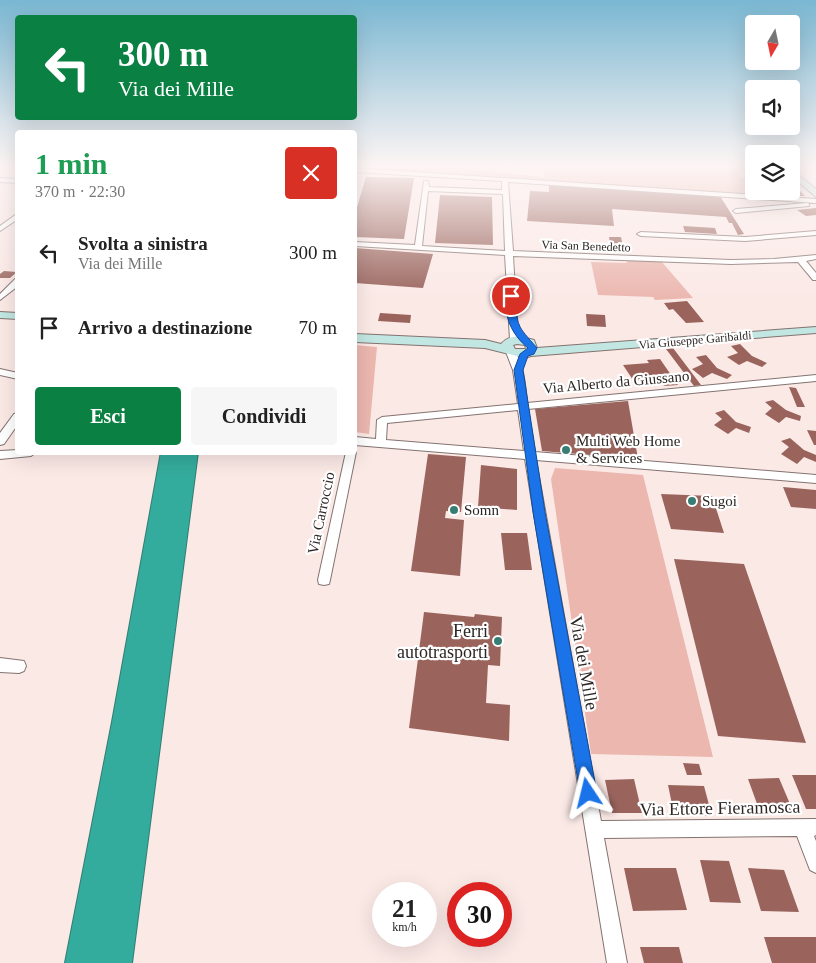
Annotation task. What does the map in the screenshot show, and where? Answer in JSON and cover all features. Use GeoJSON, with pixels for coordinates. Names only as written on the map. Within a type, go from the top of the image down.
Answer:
{"type":"FeatureCollection","features":[{"type":"Feature","properties":{"kind":"highway"},"geometry":{"type":"LineString","coordinates":[[115,963],[139,718],[171,455]]}},
{"type":"Feature","properties":{"kind":"highway"},"geometry":{"type":"LineString","coordinates":[[147,661],[189,455]]}},
{"type":"Feature","properties":{"kind":"highway"},"geometry":{"type":"LineString","coordinates":[[82,963],[139,718]]}},
{"type":"Feature","properties":{"kind":"street"},"geometry":{"type":"LineString","coordinates":[[418,248],[422,211]]}},
{"type":"Feature","properties":{"kind":"street","name":"Via dei Mille"},"geometry":{"type":"LineString","coordinates":[[506,211],[513,325],[519,347],[518,370],[530,456],[617,963]]}},
{"type":"Feature","properties":{"kind":"street"},"geometry":{"type":"LineString","coordinates":[[736,212],[745,211]]}},
{"type":"Feature","properties":{"kind":"street"},"geometry":{"type":"LineString","coordinates":[[0,218],[15,218]]}},
{"type":"Feature","properties":{"kind":"street"},"geometry":{"type":"LineString","coordinates":[[0,229],[15,219]]}},
{"type":"Feature","properties":{"kind":"street"},"geometry":{"type":"LineString","coordinates":[[641,234],[745,239],[816,233]]}},
{"type":"Feature","properties":{"kind":"street","name":"Via San Benedetto"},"geometry":{"type":"LineString","coordinates":[[357,244],[508,254],[743,262],[801,260],[816,257]]}},
{"type":"Feature","properties":{"kind":"street"},"geometry":{"type":"LineString","coordinates":[[801,260],[816,278]]}},
{"type":"Feature","properties":{"kind":"street"},"geometry":{"type":"LineString","coordinates":[[0,298],[15,284]]}},
{"type":"Feature","properties":{"kind":"street"},"geometry":{"type":"LineString","coordinates":[[0,315],[15,316]]}},
{"type":"Feature","properties":{"kind":"street","name":"Via Giuseppe Garibaldi"},"geometry":{"type":"LineString","coordinates":[[357,338],[574,350],[816,330]]}},
{"type":"Feature","properties":{"kind":"street"},"geometry":{"type":"LineString","coordinates":[[0,372],[15,375]]}},
{"type":"Feature","properties":{"kind":"street","name":"Via Alberto da Giussano"},"geometry":{"type":"LineString","coordinates":[[381,444],[382,420],[816,378]]}},
{"type":"Feature","properties":{"kind":"street"},"geometry":{"type":"LineString","coordinates":[[0,441],[15,420]]}},
{"type":"Feature","properties":{"kind":"street"},"geometry":{"type":"LineString","coordinates":[[357,441],[816,479]]}},
{"type":"Feature","properties":{"kind":"street"},"geometry":{"type":"LineString","coordinates":[[0,455],[15,454]]}},
{"type":"Feature","properties":{"kind":"street","name":"Via Carroccio"},"geometry":{"type":"LineString","coordinates":[[324,580],[350,455]]}},
{"type":"Feature","properties":{"kind":"street"},"geometry":{"type":"LineString","coordinates":[[0,664],[18,666]]}},
{"type":"Feature","properties":{"kind":"street"},"geometry":{"type":"LineString","coordinates":[[809,827],[816,864]]}},
{"type":"Feature","properties":{"kind":"street","name":"Via Ettore Fieramosca"},"geometry":{"type":"LineString","coordinates":[[595,830],[809,827]]}},
{"type":"Feature","properties":{"kind":"shaded area"},"geometry":{"type":"Polygon","coordinates":[[[626,260],[661,261],[693,298],[655,300],[653,297],[598,295],[591,262],[627,263],[626,260]]]}},
{"type":"Feature","properties":{"kind":"shaded area"},"geometry":{"type":"Polygon","coordinates":[[[357,345],[377,347],[369,434],[357,432],[357,345]]]}},
{"type":"Feature","properties":{"kind":"shaded area"},"geometry":{"type":"Polygon","coordinates":[[[555,468],[643,475],[713,757],[591,754],[551,479],[555,468]]]}},
{"type":"Feature","properties":{"kind":"building"},"geometry":{"type":"Polygon","coordinates":[[[357,211],[409,211],[404,239],[357,237],[357,211]]]}},
{"type":"Feature","properties":{"kind":"building"},"geometry":{"type":"Polygon","coordinates":[[[438,211],[492,211],[493,245],[435,243],[438,211]]]}},
{"type":"Feature","properties":{"kind":"building"},"geometry":{"type":"Polygon","coordinates":[[[528,211],[612,211],[614,226],[527,221],[528,211]]]}},
{"type":"Feature","properties":{"kind":"building"},"geometry":{"type":"Polygon","coordinates":[[[640,211],[729,211],[744,234],[738,235],[732,223],[729,223],[726,217],[640,211]]]}},
{"type":"Feature","properties":{"kind":"building"},"geometry":{"type":"Polygon","coordinates":[[[798,211],[816,211],[816,215],[806,216],[798,211]]]}},
{"type":"Feature","properties":{"kind":"building"},"geometry":{"type":"Polygon","coordinates":[[[683,226],[715,228],[717,234],[685,232],[683,226]]]}},
{"type":"Feature","properties":{"kind":"building"},"geometry":{"type":"Polygon","coordinates":[[[609,237],[621,237],[624,252],[611,252],[609,237]]]}},
{"type":"Feature","properties":{"kind":"building"},"geometry":{"type":"Polygon","coordinates":[[[357,248],[433,254],[423,288],[357,283],[357,248]]]}},
{"type":"Feature","properties":{"kind":"building"},"geometry":{"type":"Polygon","coordinates":[[[4,271],[15,272],[10,278],[0,278],[0,274],[4,271]]]}},
{"type":"Feature","properties":{"kind":"building"},"geometry":{"type":"Polygon","coordinates":[[[687,301],[704,322],[686,323],[673,309],[669,310],[664,303],[687,301]]]}},
{"type":"Feature","properties":{"kind":"building"},"geometry":{"type":"Polygon","coordinates":[[[380,313],[411,315],[410,323],[378,321],[380,313]]]}},
{"type":"Feature","properties":{"kind":"building"},"geometry":{"type":"Polygon","coordinates":[[[586,314],[605,315],[606,327],[587,326],[586,314]]]}},
{"type":"Feature","properties":{"kind":"building"},"geometry":{"type":"Polygon","coordinates":[[[740,344],[752,356],[767,363],[762,367],[747,361],[739,365],[727,357],[738,353],[731,346],[740,344]]]}},
{"type":"Feature","properties":{"kind":"building"},"geometry":{"type":"Polygon","coordinates":[[[673,348],[701,385],[694,386],[666,349],[673,348]]]}},
{"type":"Feature","properties":{"kind":"building"},"geometry":{"type":"Polygon","coordinates":[[[706,355],[717,368],[732,375],[727,379],[712,373],[703,378],[692,369],[703,364],[696,357],[706,355]]]}},
{"type":"Feature","properties":{"kind":"building"},"geometry":{"type":"Polygon","coordinates":[[[660,359],[678,385],[664,386],[662,383],[637,386],[623,365],[649,363],[647,360],[660,359]]]}},
{"type":"Feature","properties":{"kind":"building"},"geometry":{"type":"Polygon","coordinates":[[[789,387],[796,388],[805,407],[797,407],[789,387]]]}},
{"type":"Feature","properties":{"kind":"building"},"geometry":{"type":"Polygon","coordinates":[[[773,400],[786,410],[801,416],[800,421],[786,417],[779,423],[765,414],[772,408],[765,402],[773,400]]]}},
{"type":"Feature","properties":{"kind":"building"},"geometry":{"type":"Polygon","coordinates":[[[628,401],[638,459],[542,451],[535,409],[628,401]]]}},
{"type":"Feature","properties":{"kind":"building"},"geometry":{"type":"Polygon","coordinates":[[[724,410],[736,422],[751,427],[749,433],[736,428],[728,434],[714,425],[722,419],[715,413],[724,410]]]}},
{"type":"Feature","properties":{"kind":"building"},"geometry":{"type":"Polygon","coordinates":[[[807,430],[816,431],[816,445],[814,445],[807,430]]]}},
{"type":"Feature","properties":{"kind":"building"},"geometry":{"type":"Polygon","coordinates":[[[790,438],[804,450],[816,455],[816,462],[804,457],[797,464],[781,454],[789,447],[781,441],[790,438]]]}},
{"type":"Feature","properties":{"kind":"building"},"geometry":{"type":"Polygon","coordinates":[[[428,454],[466,457],[461,512],[446,511],[445,518],[464,520],[460,576],[411,571],[428,454]]]}},
{"type":"Feature","properties":{"kind":"building"},"geometry":{"type":"Polygon","coordinates":[[[481,465],[517,469],[517,510],[478,507],[481,465]]]}},
{"type":"Feature","properties":{"kind":"building"},"geometry":{"type":"Polygon","coordinates":[[[783,487],[816,490],[816,509],[791,507],[783,487]]]}},
{"type":"Feature","properties":{"kind":"building"},"geometry":{"type":"Polygon","coordinates":[[[661,494],[712,496],[724,533],[671,529],[661,494]]]}},
{"type":"Feature","properties":{"kind":"building"},"geometry":{"type":"Polygon","coordinates":[[[501,533],[527,533],[532,570],[505,570],[501,533]]]}},
{"type":"Feature","properties":{"kind":"building"},"geometry":{"type":"Polygon","coordinates":[[[674,559],[744,564],[806,743],[718,736],[674,559]]]}},
{"type":"Feature","properties":{"kind":"building"},"geometry":{"type":"Polygon","coordinates":[[[424,612],[474,617],[475,614],[502,617],[500,666],[488,665],[486,703],[510,705],[509,741],[409,728],[424,612]]]}},
{"type":"Feature","properties":{"kind":"building"},"geometry":{"type":"Polygon","coordinates":[[[683,763],[699,764],[702,775],[687,775],[683,763]]]}},
{"type":"Feature","properties":{"kind":"building"},"geometry":{"type":"Polygon","coordinates":[[[792,775],[816,775],[816,809],[806,809],[792,775]]]}},
{"type":"Feature","properties":{"kind":"building"},"geometry":{"type":"Polygon","coordinates":[[[779,778],[793,811],[760,812],[748,779],[779,778]]]}},
{"type":"Feature","properties":{"kind":"building"},"geometry":{"type":"Polygon","coordinates":[[[634,779],[642,813],[612,813],[605,780],[634,779]]]}},
{"type":"Feature","properties":{"kind":"building"},"geometry":{"type":"Polygon","coordinates":[[[668,785],[704,786],[712,816],[674,814],[668,785]]]}},
{"type":"Feature","properties":{"kind":"building"},"geometry":{"type":"Polygon","coordinates":[[[700,860],[729,861],[741,903],[710,902],[700,860]]]}},
{"type":"Feature","properties":{"kind":"building"},"geometry":{"type":"Polygon","coordinates":[[[624,868],[676,868],[687,910],[633,911],[624,868]]]}},
{"type":"Feature","properties":{"kind":"building"},"geometry":{"type":"Polygon","coordinates":[[[748,868],[784,870],[799,912],[761,911],[748,868]]]}},
{"type":"Feature","properties":{"kind":"building"},"geometry":{"type":"Polygon","coordinates":[[[764,937],[816,937],[816,963],[772,963],[764,937]]]}},
{"type":"Feature","properties":{"kind":"building"},"geometry":{"type":"Polygon","coordinates":[[[640,947],[679,947],[683,963],[644,963],[640,947]]]}},
{"type":"Feature","properties":{"kind":"place","name":"Multi Web Home & Services"},"geometry":{"type":"Point","coordinates":[566,450]}},
{"type":"Feature","properties":{"kind":"place","name":"Sugoi"},"geometry":{"type":"Point","coordinates":[692,501]}},
{"type":"Feature","properties":{"kind":"place","name":"Somn"},"geometry":{"type":"Point","coordinates":[454,510]}},
{"type":"Feature","properties":{"kind":"place","name":"Ferri autotrasporti"},"geometry":{"type":"Point","coordinates":[498,641]}},
{"type":"Feature","properties":{"kind":"route"},"geometry":{"type":"LineString","coordinates":[[511,296],[513,325],[524,340],[530,343],[533,348],[530,352],[524,354],[518,370],[551,587],[588,793]]}}]}
